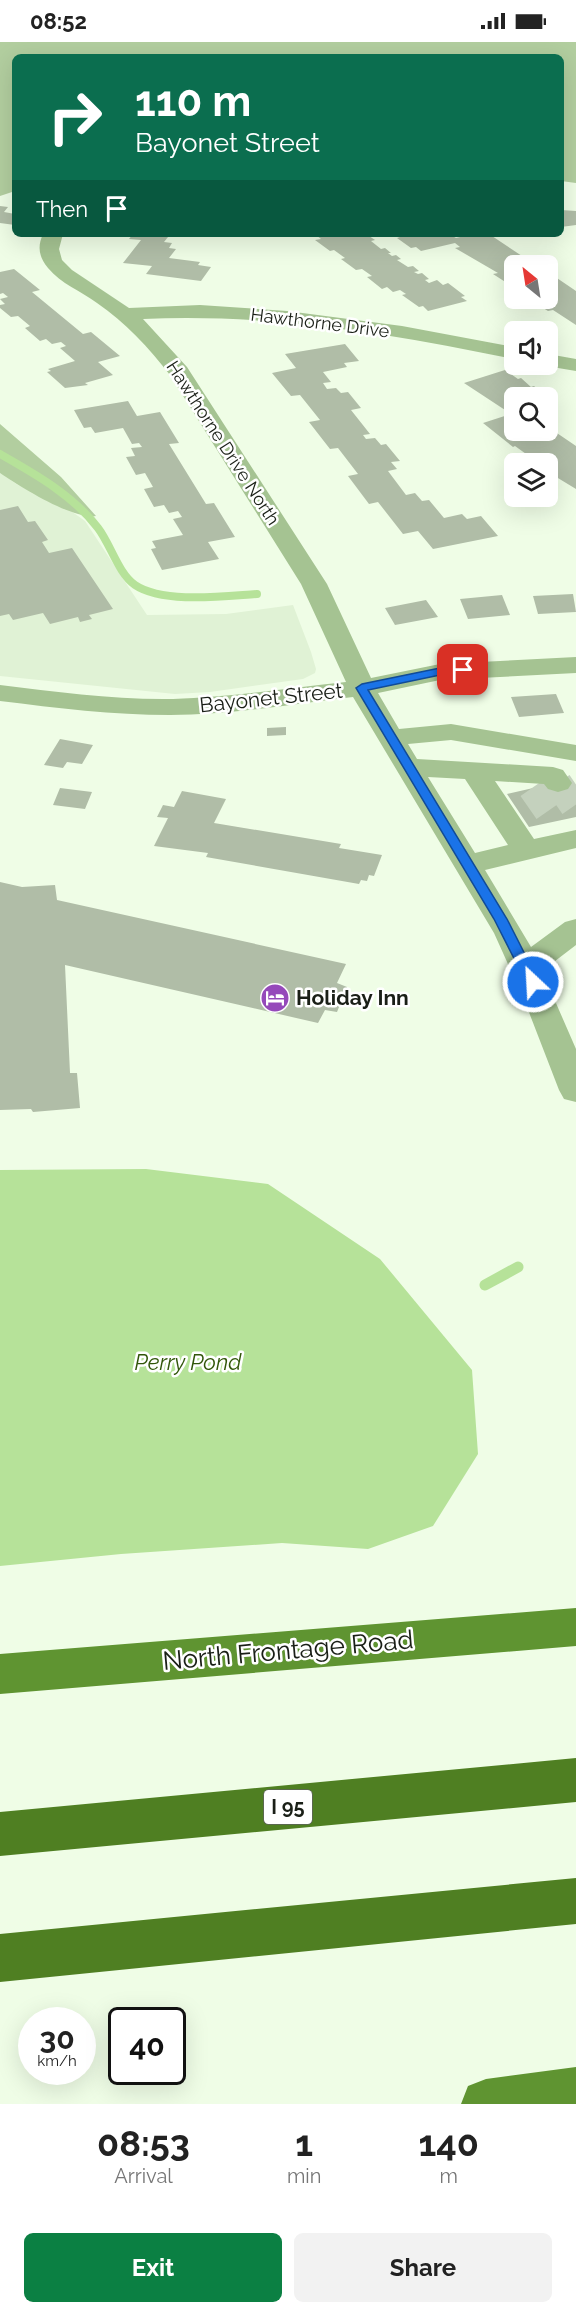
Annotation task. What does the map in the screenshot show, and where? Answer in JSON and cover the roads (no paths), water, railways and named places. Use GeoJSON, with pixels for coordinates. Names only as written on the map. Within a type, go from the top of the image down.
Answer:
{"type":"FeatureCollection","features":[{"type":"Feature","properties":{"kind":"highway","name":"I 95"},"geometry":{"type":"LineString","coordinates":[[0,1834],[576,1780]]}},
{"type":"Feature","properties":{"kind":"highway"},"geometry":{"type":"LineString","coordinates":[[0,1958],[576,1901]]}},
{"type":"Feature","properties":{"kind":"main road","name":"North Frontage Road"},"geometry":{"type":"LineString","coordinates":[[0,1674],[576,1627]]}},
{"type":"Feature","properties":{"kind":"main road"},"geometry":{"type":"LineString","coordinates":[[490,2104],[576,2092]]}},
{"type":"Feature","properties":{"kind":"main road"},"geometry":{"type":"LineString","coordinates":[[490,2104],[576,2099]]}},
{"type":"Feature","properties":{"kind":"street","name":"Hawthorne Drive North"},"geometry":{"type":"LineString","coordinates":[[52,237],[49,251],[58,267],[124,314],[155,343],[179,372],[283,534],[318,592],[362,688],[390,738],[468,864],[526,967],[576,1090]]}},
{"type":"Feature","properties":{"kind":"street","name":"Hawthorne Drive"},"geometry":{"type":"LineString","coordinates":[[124,314],[208,311],[289,316],[457,341],[504,351]]}},
{"type":"Feature","properties":{"kind":"street"},"geometry":{"type":"LineString","coordinates":[[558,362],[576,365]]}},
{"type":"Feature","properties":{"kind":"street","name":"Bayonet Street"},"geometry":{"type":"LineString","coordinates":[[0,693],[103,705],[172,707],[223,704],[362,688],[440,672],[576,665]]}},
{"type":"Feature","properties":{"kind":"street"},"geometry":{"type":"LineString","coordinates":[[390,738],[451,732],[500,738],[576,753]]}},
{"type":"Feature","properties":{"kind":"street"},"geometry":{"type":"LineString","coordinates":[[409,767],[474,771],[538,782]]}},
{"type":"Feature","properties":{"kind":"street"},"geometry":{"type":"LineString","coordinates":[[474,771],[527,851]]}},
{"type":"Feature","properties":{"kind":"street"},"geometry":{"type":"LineString","coordinates":[[468,864],[527,851],[567,834]]}},
{"type":"Feature","properties":{"kind":"street"},"geometry":{"type":"LineString","coordinates":[[526,967],[576,929]]}},
{"type":"Feature","properties":{"kind":"water","name":"Perry Pond"},"geometry":{"type":"Polygon","coordinates":[[[146,1169],[268,1184],[380,1259],[472,1370],[478,1454],[433,1526],[368,1549],[282,1543],[121,1554],[0,1566],[0,1170],[146,1169]]]}},
{"type":"Feature","properties":{"kind":"waterway"},"geometry":{"type":"LineString","coordinates":[[0,454],[53,486],[77,505],[98,528],[119,566],[135,585],[147,591],[177,597],[257,594]]}},
{"type":"Feature","properties":{"kind":"waterway"},"geometry":{"type":"LineString","coordinates":[[485,1285],[518,1267]]}},
{"type":"Feature","properties":{"kind":"tunnel"},"geometry":{"type":"LineString","coordinates":[[558,783],[576,809]]}},
{"type":"Feature","properties":{"kind":"tunnel"},"geometry":{"type":"LineString","coordinates":[[532,788],[555,821]]}},
{"type":"Feature","properties":{"kind":"place","name":"Holiday Inn"},"geometry":{"type":"Point","coordinates":[275,998]}}]}
